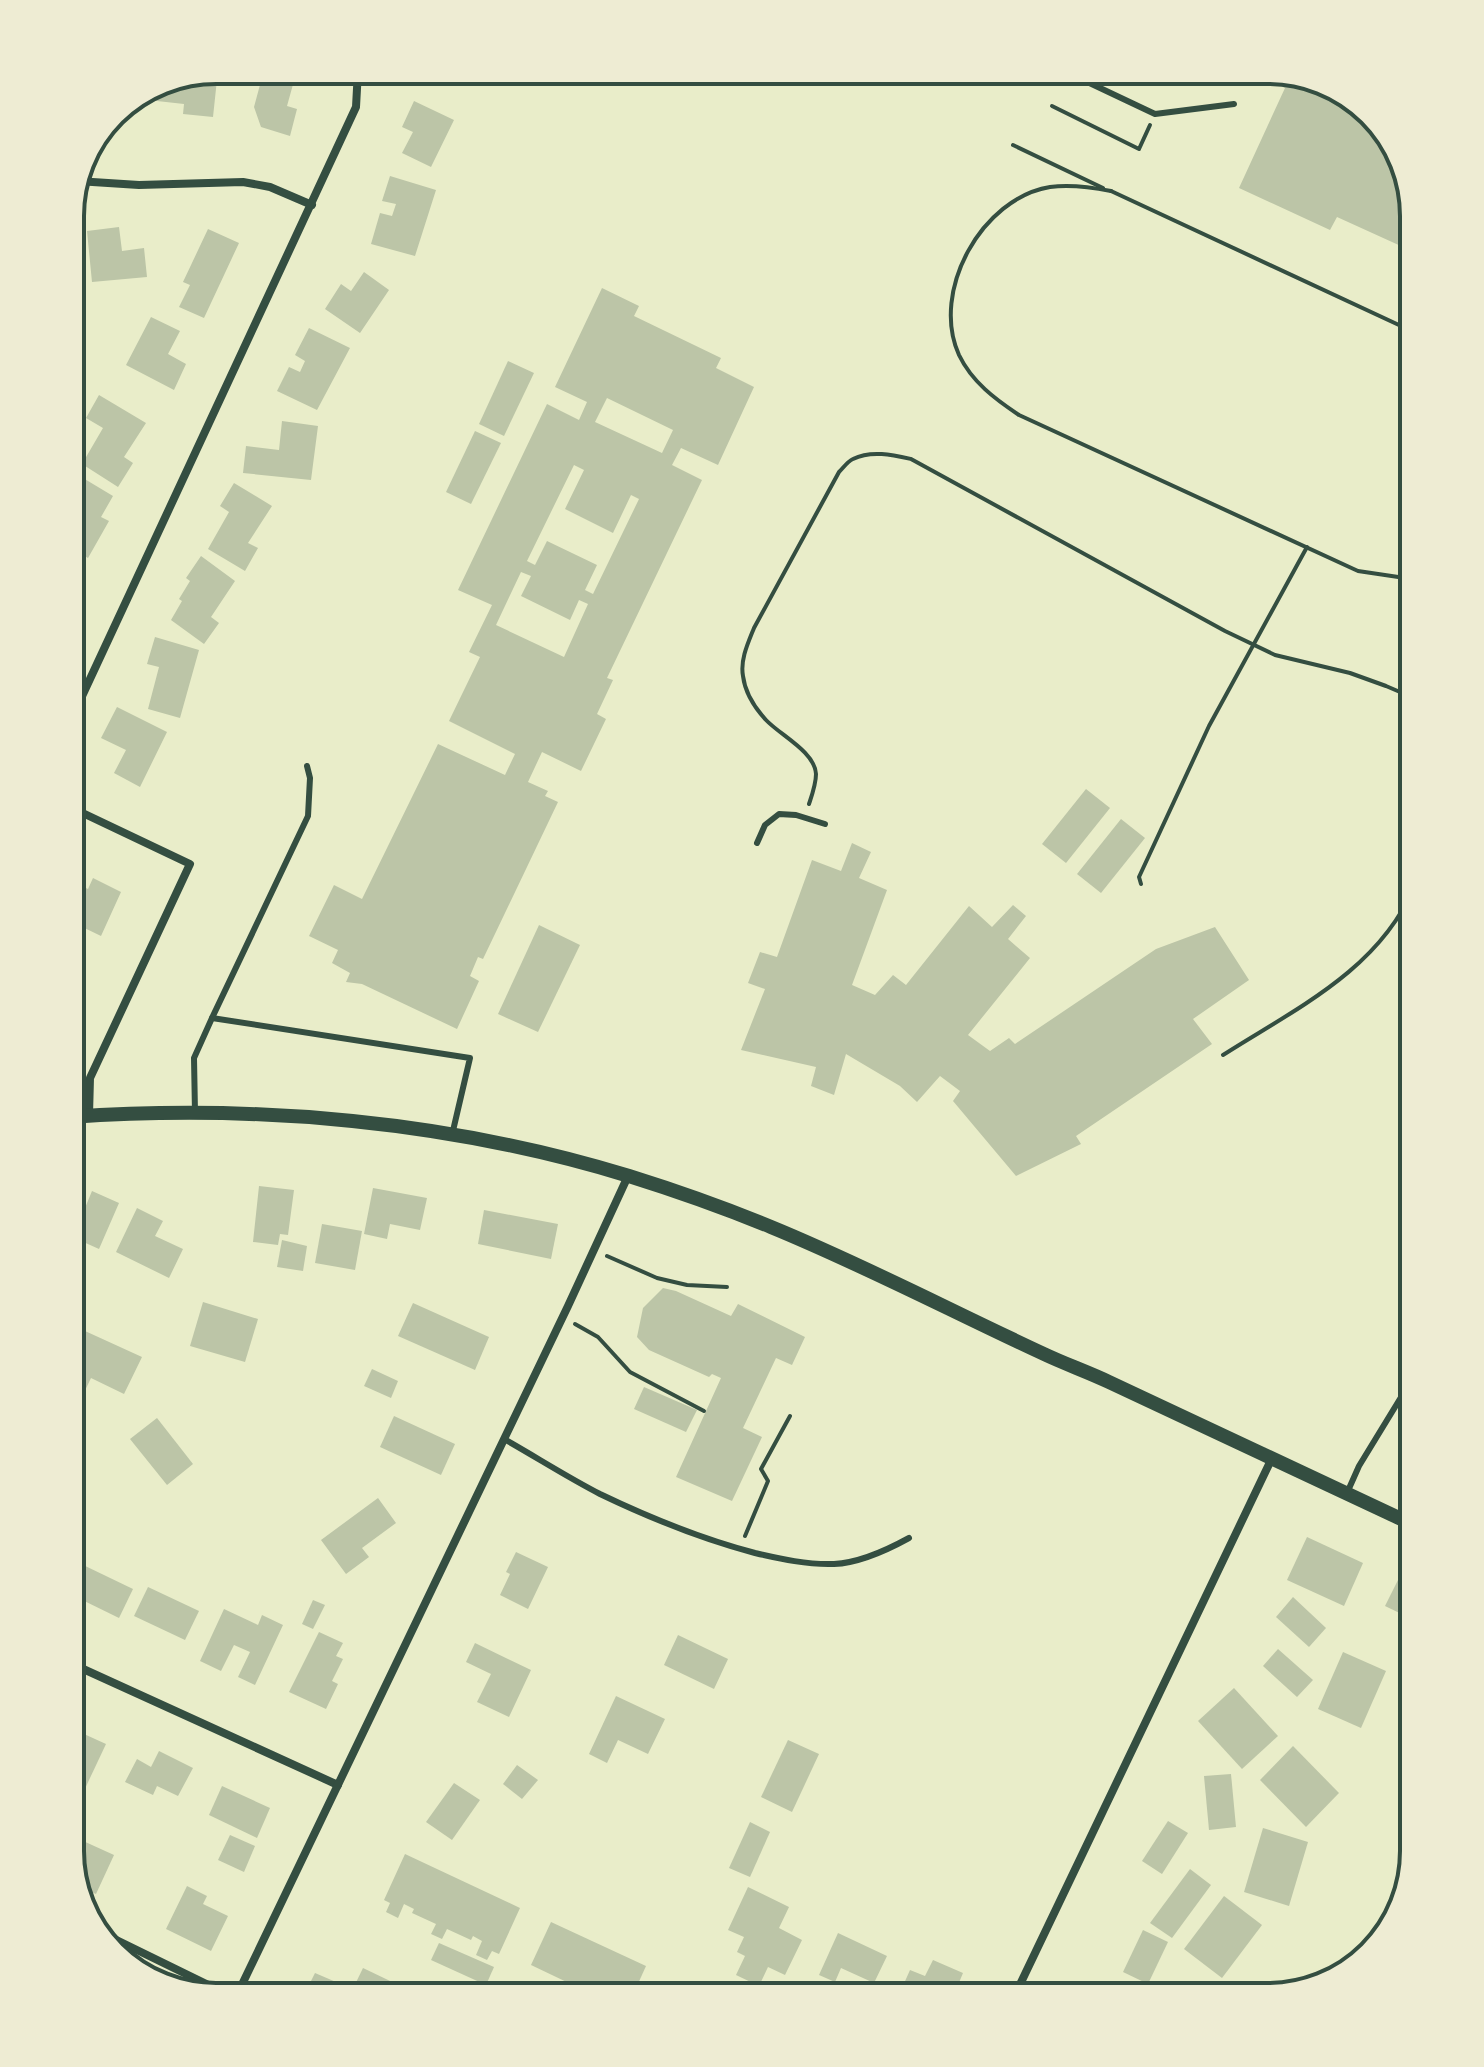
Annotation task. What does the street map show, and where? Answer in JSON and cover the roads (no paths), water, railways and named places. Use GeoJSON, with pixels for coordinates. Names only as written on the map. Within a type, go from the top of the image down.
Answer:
{"type":"FeatureCollection","features":[{"type":"Feature","properties":{"kind":"street"},"geometry":{"type":"LineString","coordinates":[[84,692],[312,205],[356,107],[357,84]]}},
{"type":"Feature","properties":{"kind":"street"},"geometry":{"type":"LineString","coordinates":[[88,182],[139,185],[243,182],[270,187],[312,205]]}},
{"type":"Feature","properties":{"kind":"street"},"geometry":{"type":"LineString","coordinates":[[84,814],[190,864],[90,1078],[89,1115]]}},
{"type":"Feature","properties":{"kind":"street"},"geometry":{"type":"LineString","coordinates":[[84,1116],[195,1113],[330,1119],[452,1135],[529,1150],[628,1176],[724,1208],[806,1242],[1400,1518]]}},
{"type":"Feature","properties":{"kind":"street"},"geometry":{"type":"LineString","coordinates":[[242,1983],[628,1176]]}},
{"type":"Feature","properties":{"kind":"street"},"geometry":{"type":"LineString","coordinates":[[1021,1983],[1272,1458]]}},
{"type":"Feature","properties":{"kind":"street"},"geometry":{"type":"LineString","coordinates":[[84,1669],[338,1785]]}},
{"type":"Feature","properties":{"kind":"street"},"geometry":{"type":"LineString","coordinates":[[121,1942],[205,1983]]}},
{"type":"Feature","properties":{"kind":"lane"},"geometry":{"type":"LineString","coordinates":[[1092,84],[1155,114],[1234,104]]}},
{"type":"Feature","properties":{"kind":"lane"},"geometry":{"type":"LineString","coordinates":[[195,1113],[194,1058],[308,816],[310,778],[307,766]]}},
{"type":"Feature","properties":{"kind":"lane"},"geometry":{"type":"LineString","coordinates":[[757,843],[765,825],[779,814],[825,824]]}},
{"type":"Feature","properties":{"kind":"lane"},"geometry":{"type":"LineString","coordinates":[[212,1018],[470,1058],[452,1135]]}},
{"type":"Feature","properties":{"kind":"lane"},"geometry":{"type":"LineString","coordinates":[[1347,1493],[1359,1466],[1400,1399]]}},
{"type":"Feature","properties":{"kind":"lane"},"geometry":{"type":"LineString","coordinates":[[504,1439],[633,1510],[739,1549],[803,1563],[837,1564],[878,1553],[909,1538]]}}]}
